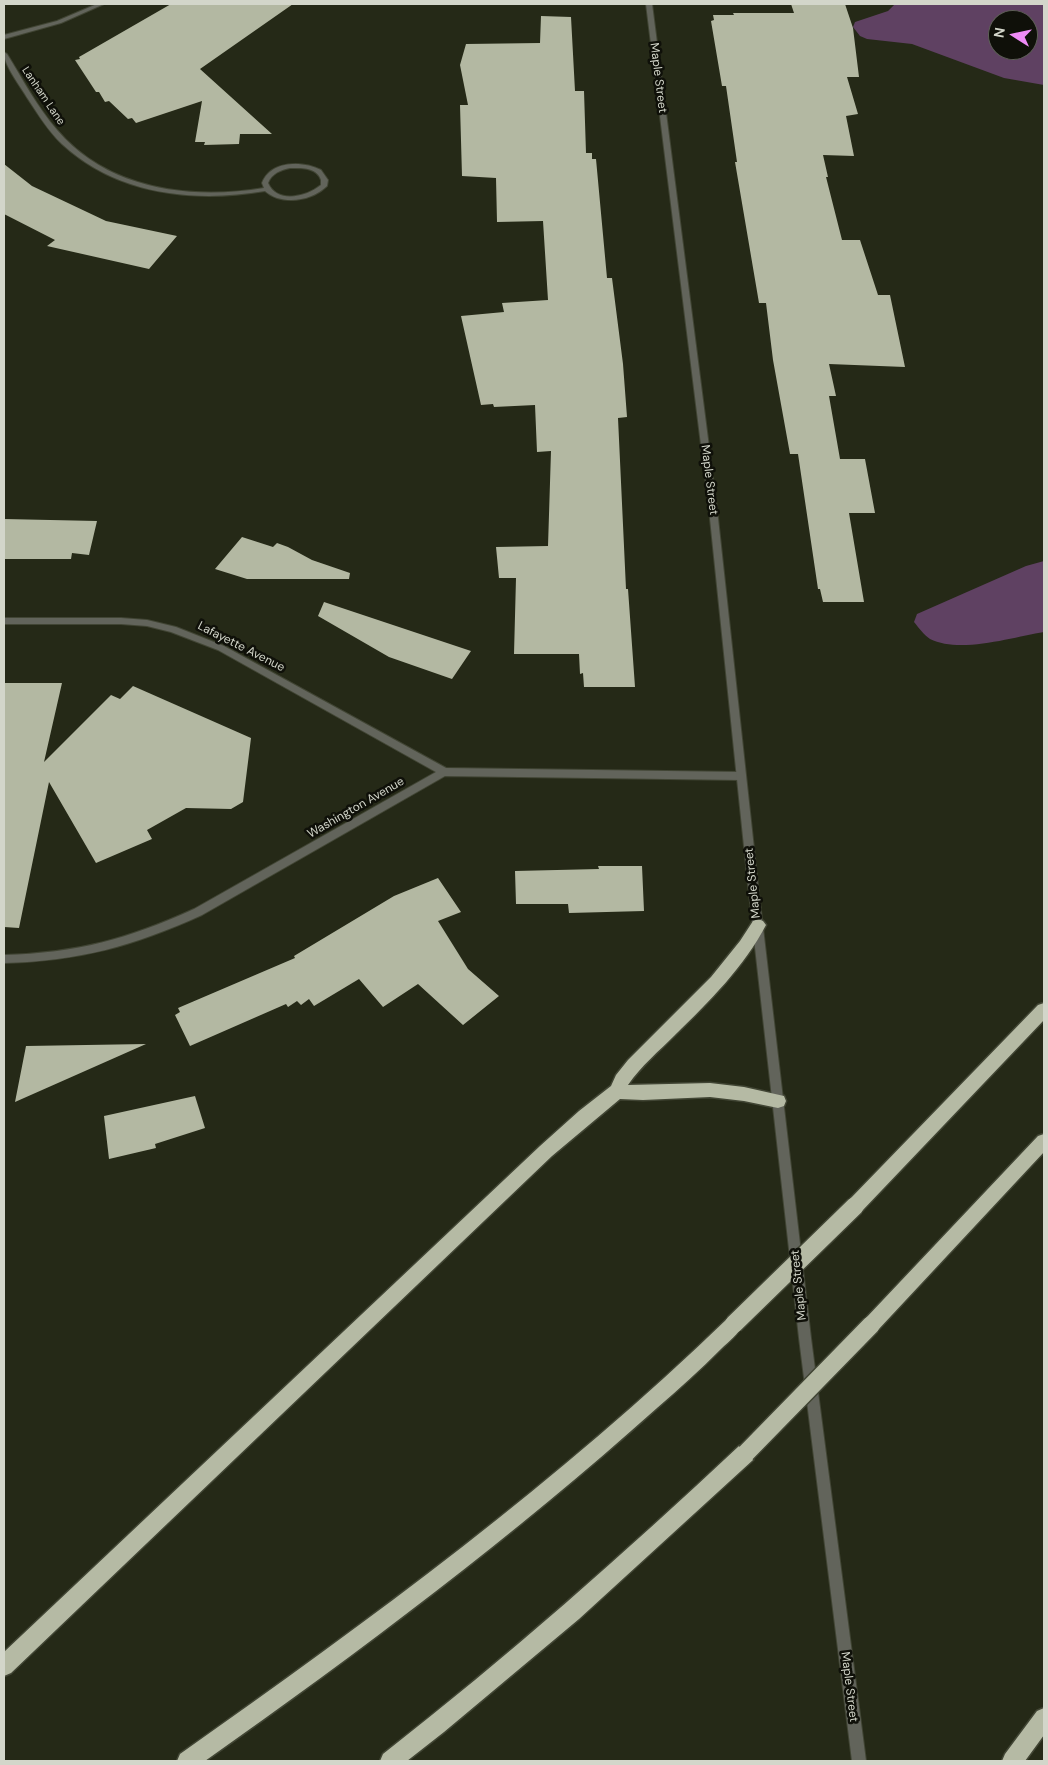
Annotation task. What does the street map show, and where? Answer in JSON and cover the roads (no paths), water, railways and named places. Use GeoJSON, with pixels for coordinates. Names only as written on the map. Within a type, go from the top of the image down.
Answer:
{"type":"FeatureCollection","features":[{"type":"Feature","properties":{"kind":"highway"},"geometry":{"type":"LineString","coordinates":[[4,1666],[546,1150],[585,1116],[617,1092],[622,1080],[634,1065],[724,975],[758,925]]}},
{"type":"Feature","properties":{"kind":"highway"},"geometry":{"type":"LineString","coordinates":[[187,1761],[389,1616],[500,1528],[632,1418],[734,1324],[855,1206],[1044,1010]]}},
{"type":"Feature","properties":{"kind":"highway"},"geometry":{"type":"LineString","coordinates":[[617,1092],[641,1095],[687,1090],[719,1091],[746,1093],[778,1101]]}},
{"type":"Feature","properties":{"kind":"highway"},"geometry":{"type":"LineString","coordinates":[[390,1761],[452,1714],[581,1605],[657,1537],[746,1452],[871,1325],[1044,1141]]}},
{"type":"Feature","properties":{"kind":"highway"},"geometry":{"type":"LineString","coordinates":[[1012,1761],[1044,1718]]}},
{"type":"Feature","properties":{"kind":"street"},"geometry":{"type":"LineString","coordinates":[[4,37],[59,22],[101,4]]}},
{"type":"Feature","properties":{"kind":"street","name":"Maple Street"},"geometry":{"type":"LineString","coordinates":[[649,4],[713,509],[741,776],[806,1347],[859,1761]]}},
{"type":"Feature","properties":{"kind":"street","name":"Lanham Lane"},"geometry":{"type":"LineString","coordinates":[[4,54],[55,132],[86,160],[113,175],[146,186],[194,194],[232,194],[267,189],[279,196],[298,198],[318,191],[325,181],[322,174],[315,169],[290,166],[269,175],[265,183],[267,189]]}},
{"type":"Feature","properties":{"kind":"street","name":"Lafayette Avenue"},"geometry":{"type":"LineString","coordinates":[[4,621],[121,621],[147,623],[189,634],[221,648],[444,772]]}},
{"type":"Feature","properties":{"kind":"street"},"geometry":{"type":"LineString","coordinates":[[444,772],[741,776]]}},
{"type":"Feature","properties":{"kind":"street","name":"Washington Avenue"},"geometry":{"type":"LineString","coordinates":[[4,959],[32,959],[79,954],[127,942],[162,929],[198,912],[444,772]]}}]}
